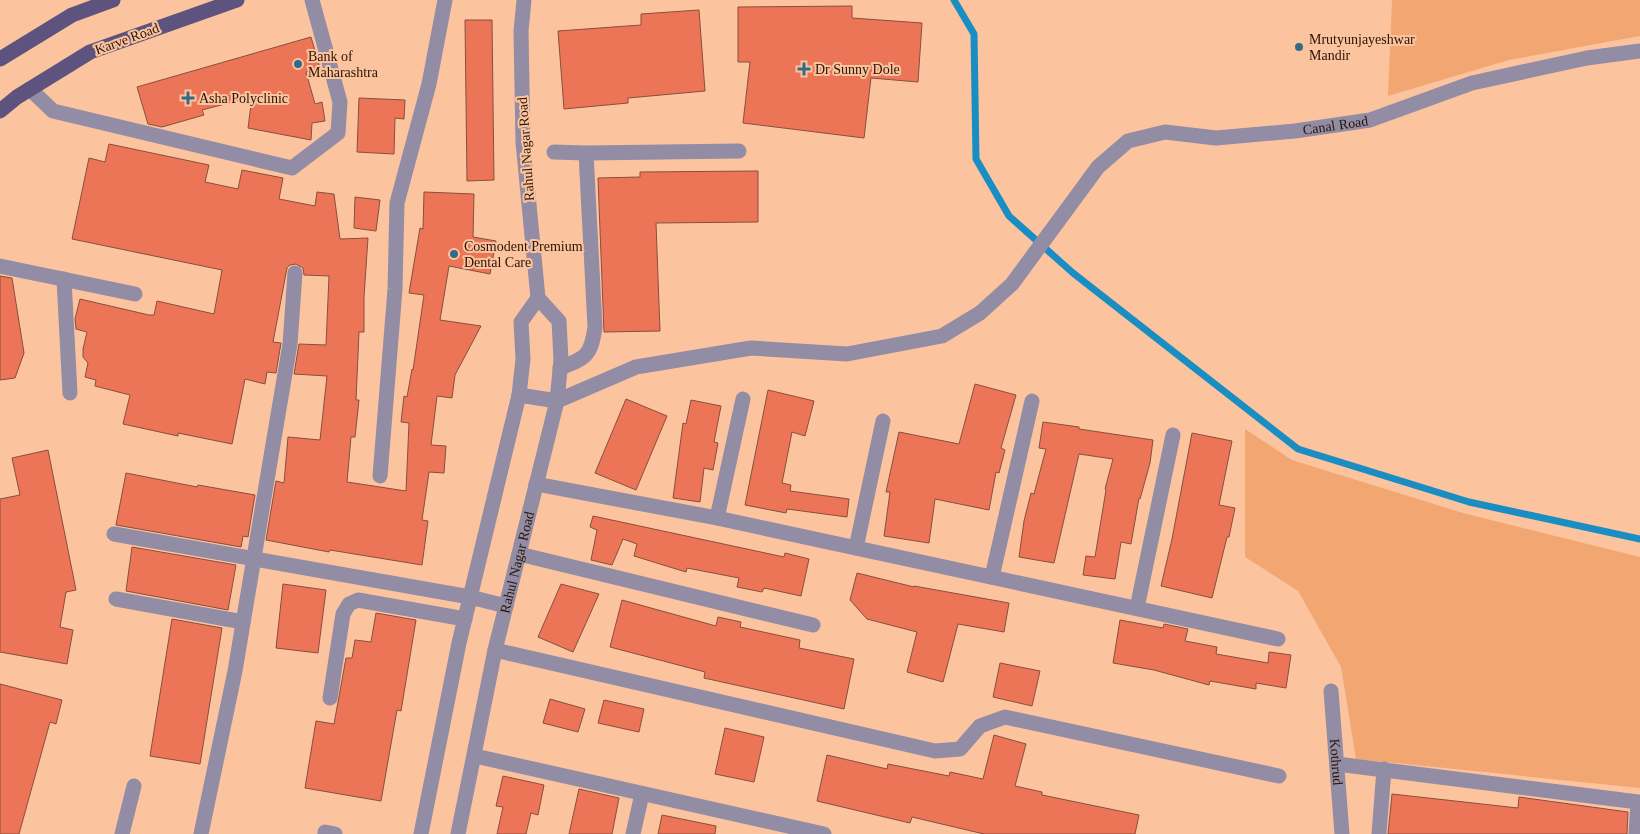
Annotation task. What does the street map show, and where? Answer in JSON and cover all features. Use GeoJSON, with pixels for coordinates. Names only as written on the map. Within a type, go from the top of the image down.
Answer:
{"type":"FeatureCollection","features":[{"type":"Feature","properties":{"kind":"main road"},"geometry":{"type":"LineString","coordinates":[[0,59],[72,15],[113,0]]}},
{"type":"Feature","properties":{"kind":"main road","name":"Karve Road"},"geometry":{"type":"LineString","coordinates":[[0,111],[30,89],[90,52],[237,0]]}},
{"type":"Feature","properties":{"kind":"street"},"geometry":{"type":"LineString","coordinates":[[30,89],[53,111],[292,168],[338,133],[340,102],[312,0]]}},
{"type":"Feature","properties":{"kind":"street"},"geometry":{"type":"LineString","coordinates":[[380,476],[395,289],[398,203],[429,84],[445,0]]}},
{"type":"Feature","properties":{"kind":"street","name":"Rahul Nagar Road"},"geometry":{"type":"LineString","coordinates":[[458,834],[495,650],[556,402],[560,368],[559,321],[538,298],[523,142],[521,31],[524,0]]}},
{"type":"Feature","properties":{"kind":"street","name":"Canal Road"},"geometry":{"type":"LineString","coordinates":[[556,402],[636,366],[751,348],[847,354],[942,336],[980,313],[1012,284],[1098,167],[1128,141],[1165,132],[1216,138],[1295,131],[1370,120],[1472,84],[1587,58],[1640,51]]}},
{"type":"Feature","properties":{"kind":"street"},"geometry":{"type":"LineString","coordinates":[[554,152],[739,151]]}},
{"type":"Feature","properties":{"kind":"street"},"geometry":{"type":"LineString","coordinates":[[560,368],[586,356],[593,344],[594,327],[586,153]]}},
{"type":"Feature","properties":{"kind":"street"},"geometry":{"type":"LineString","coordinates":[[0,266],[135,294]]}},
{"type":"Feature","properties":{"kind":"street"},"geometry":{"type":"LineString","coordinates":[[201,834],[235,671],[254,560],[290,344],[295,273]]}},
{"type":"Feature","properties":{"kind":"street"},"geometry":{"type":"LineString","coordinates":[[64,279],[70,393]]}},
{"type":"Feature","properties":{"kind":"street"},"geometry":{"type":"LineString","coordinates":[[421,834],[465,619],[519,395],[523,359],[521,322],[538,298]]}},
{"type":"Feature","properties":{"kind":"street"},"geometry":{"type":"LineString","coordinates":[[519,395],[556,402]]}},
{"type":"Feature","properties":{"kind":"street"},"geometry":{"type":"LineString","coordinates":[[717,518],[743,399]]}},
{"type":"Feature","properties":{"kind":"street"},"geometry":{"type":"LineString","coordinates":[[992,577],[1032,401]]}},
{"type":"Feature","properties":{"kind":"street"},"geometry":{"type":"LineString","coordinates":[[856,548],[882,421]]}},
{"type":"Feature","properties":{"kind":"street"},"geometry":{"type":"LineString","coordinates":[[1137,608],[1173,435]]}},
{"type":"Feature","properties":{"kind":"street"},"geometry":{"type":"LineString","coordinates":[[536,484],[717,518],[1278,639]]}},
{"type":"Feature","properties":{"kind":"street"},"geometry":{"type":"LineString","coordinates":[[114,534],[470,597],[506,606]]}},
{"type":"Feature","properties":{"kind":"street"},"geometry":{"type":"LineString","coordinates":[[519,554],[813,625]]}},
{"type":"Feature","properties":{"kind":"street"},"geometry":{"type":"LineString","coordinates":[[116,599],[243,622]]}},
{"type":"Feature","properties":{"kind":"street"},"geometry":{"type":"LineString","coordinates":[[330,698],[343,614],[349,604],[358,600],[465,619]]}},
{"type":"Feature","properties":{"kind":"street"},"geometry":{"type":"LineString","coordinates":[[495,650],[935,751],[960,749],[980,726],[1005,718],[1279,776]]}},
{"type":"Feature","properties":{"kind":"street","name":"Kothrud"},"geometry":{"type":"LineString","coordinates":[[1331,691],[1342,834]]}},
{"type":"Feature","properties":{"kind":"street"},"geometry":{"type":"LineString","coordinates":[[475,756],[642,794],[786,830],[824,834]]}},
{"type":"Feature","properties":{"kind":"street"},"geometry":{"type":"LineString","coordinates":[[1336,764],[1638,802],[1636,834]]}},
{"type":"Feature","properties":{"kind":"street"},"geometry":{"type":"LineString","coordinates":[[1379,834],[1384,769]]}},
{"type":"Feature","properties":{"kind":"street"},"geometry":{"type":"LineString","coordinates":[[122,834],[134,786]]}},
{"type":"Feature","properties":{"kind":"street"},"geometry":{"type":"LineString","coordinates":[[633,834],[642,794]]}},
{"type":"Feature","properties":{"kind":"street"},"geometry":{"type":"LineString","coordinates":[[325,834],[325,832],[335,834]]}},
{"type":"Feature","properties":{"kind":"shaded area"},"geometry":{"type":"Polygon","coordinates":[[[1392,0],[1640,0],[1640,36],[1509,60],[1388,96],[1392,0]]]}},
{"type":"Feature","properties":{"kind":"shaded area"},"geometry":{"type":"Polygon","coordinates":[[[1245,429],[1292,460],[1463,513],[1640,557],[1640,788],[1356,759],[1341,667],[1298,591],[1245,557],[1245,429]]]}},
{"type":"Feature","properties":{"kind":"building"},"geometry":{"type":"Polygon","coordinates":[[[852,6],[852,18],[922,23],[918,82],[871,78],[864,138],[743,123],[750,62],[738,62],[738,7],[852,6]]]}},
{"type":"Feature","properties":{"kind":"building"},"geometry":{"type":"Polygon","coordinates":[[[699,10],[705,91],[628,98],[628,103],[564,109],[558,31],[641,25],[641,14],[699,10]]]}},
{"type":"Feature","properties":{"kind":"building"},"geometry":{"type":"Polygon","coordinates":[[[465,20],[492,20],[494,180],[467,181],[465,20]]]}},
{"type":"Feature","properties":{"kind":"building"},"geometry":{"type":"Polygon","coordinates":[[[311,37],[320,68],[306,72],[315,104],[322,102],[325,121],[312,123],[311,140],[248,128],[252,97],[202,110],[204,115],[162,127],[148,124],[137,87],[311,37]]]}},
{"type":"Feature","properties":{"kind":"building"},"geometry":{"type":"Polygon","coordinates":[[[359,98],[405,100],[404,119],[395,118],[394,154],[357,152],[359,98]]]}},
{"type":"Feature","properties":{"kind":"building"},"geometry":{"type":"Polygon","coordinates":[[[109,144],[209,165],[205,182],[238,189],[242,170],[283,178],[279,199],[315,206],[317,192],[334,194],[340,239],[368,238],[364,332],[359,332],[356,400],[359,400],[355,437],[351,437],[347,482],[406,491],[409,423],[401,422],[404,396],[407,397],[413,370],[424,295],[409,293],[420,228],[423,229],[424,192],[474,194],[473,237],[496,241],[490,274],[449,266],[440,320],[481,326],[455,375],[452,398],[437,396],[431,445],[446,446],[444,473],[429,472],[422,520],[428,521],[422,565],[330,550],[329,552],[266,540],[276,481],[284,483],[288,437],[320,440],[327,376],[294,374],[299,344],[326,345],[329,276],[304,275],[303,268],[296,264],[290,265],[287,268],[273,342],[281,343],[276,373],[267,372],[265,384],[245,379],[232,444],[178,433],[178,436],[123,424],[130,395],[95,386],[96,380],[85,377],[88,363],[83,357],[83,349],[87,332],[76,329],[75,319],[80,299],[149,315],[154,315],[157,301],[214,314],[222,270],[72,239],[89,158],[105,162],[109,144]]]}},
{"type":"Feature","properties":{"kind":"building"},"geometry":{"type":"Polygon","coordinates":[[[758,171],[758,222],[656,223],[660,331],[604,332],[598,178],[640,177],[640,172],[758,171]]]}},
{"type":"Feature","properties":{"kind":"building"},"geometry":{"type":"Polygon","coordinates":[[[355,197],[380,200],[376,231],[354,228],[355,197]]]}},
{"type":"Feature","properties":{"kind":"building"},"geometry":{"type":"Polygon","coordinates":[[[0,276],[12,278],[24,353],[15,378],[0,380],[0,276]]]}},
{"type":"Feature","properties":{"kind":"building"},"geometry":{"type":"Polygon","coordinates":[[[975,384],[1016,395],[1001,448],[1005,450],[999,473],[996,472],[989,510],[935,499],[929,543],[884,536],[890,492],[886,492],[899,432],[959,444],[975,384]]]}},
{"type":"Feature","properties":{"kind":"building"},"geometry":{"type":"Polygon","coordinates":[[[768,390],[814,401],[805,436],[792,432],[782,483],[791,485],[790,491],[849,499],[847,517],[787,509],[786,513],[745,505],[768,390]]]}},
{"type":"Feature","properties":{"kind":"building"},"geometry":{"type":"Polygon","coordinates":[[[626,399],[667,416],[636,490],[595,473],[626,399]]]}},
{"type":"Feature","properties":{"kind":"building"},"geometry":{"type":"Polygon","coordinates":[[[691,400],[721,406],[714,442],[718,443],[713,470],[704,468],[700,502],[673,498],[683,423],[686,424],[691,400]]]}},
{"type":"Feature","properties":{"kind":"building"},"geometry":{"type":"Polygon","coordinates":[[[1043,422],[1153,440],[1150,463],[1139,498],[1131,544],[1121,542],[1115,579],[1083,575],[1086,556],[1095,557],[1105,489],[1113,459],[1079,454],[1054,563],[1019,557],[1024,521],[1031,493],[1034,494],[1046,449],[1039,448],[1043,422]]]}},
{"type":"Feature","properties":{"kind":"building"},"geometry":{"type":"Polygon","coordinates":[[[1192,433],[1232,441],[1219,505],[1235,508],[1212,598],[1161,586],[1192,433]]]}},
{"type":"Feature","properties":{"kind":"building"},"geometry":{"type":"Polygon","coordinates":[[[48,450],[76,590],[66,592],[60,627],[73,630],[67,664],[0,652],[0,499],[20,495],[12,458],[48,450]]]}},
{"type":"Feature","properties":{"kind":"building"},"geometry":{"type":"Polygon","coordinates":[[[126,473],[197,487],[198,485],[255,495],[248,537],[243,536],[241,547],[116,525],[126,473]]]}},
{"type":"Feature","properties":{"kind":"building"},"geometry":{"type":"Polygon","coordinates":[[[593,516],[784,557],[785,553],[809,559],[801,596],[764,588],[762,592],[737,587],[739,578],[687,568],[686,572],[634,556],[637,544],[623,539],[612,565],[591,560],[597,530],[590,527],[593,516]]]}},
{"type":"Feature","properties":{"kind":"building"},"geometry":{"type":"Polygon","coordinates":[[[132,547],[236,565],[228,610],[126,591],[132,547]]]}},
{"type":"Feature","properties":{"kind":"building"},"geometry":{"type":"Polygon","coordinates":[[[857,573],[914,587],[1009,603],[1004,632],[958,624],[943,682],[907,672],[917,632],[867,619],[850,600],[857,573]]]}},
{"type":"Feature","properties":{"kind":"building"},"geometry":{"type":"Polygon","coordinates":[[[283,584],[326,590],[318,653],[276,648],[283,584]]]}},
{"type":"Feature","properties":{"kind":"building"},"geometry":{"type":"Polygon","coordinates":[[[561,584],[599,594],[573,652],[538,637],[561,584]]]}},
{"type":"Feature","properties":{"kind":"building"},"geometry":{"type":"Polygon","coordinates":[[[622,600],[716,626],[718,617],[741,622],[740,627],[800,640],[799,648],[854,659],[844,709],[704,678],[705,672],[610,647],[622,600]]]}},
{"type":"Feature","properties":{"kind":"building"},"geometry":{"type":"Polygon","coordinates":[[[376,613],[416,620],[401,711],[397,710],[381,801],[305,788],[316,721],[334,724],[346,658],[352,658],[355,640],[371,642],[376,613]]]}},
{"type":"Feature","properties":{"kind":"building"},"geometry":{"type":"Polygon","coordinates":[[[172,619],[222,628],[200,764],[150,756],[172,619]]]}},
{"type":"Feature","properties":{"kind":"building"},"geometry":{"type":"Polygon","coordinates":[[[1120,620],[1163,628],[1164,624],[1188,629],[1185,641],[1217,647],[1216,654],[1268,663],[1269,652],[1291,655],[1286,688],[1256,683],[1256,689],[1210,681],[1209,685],[1154,670],[1113,663],[1120,620]]]}},
{"type":"Feature","properties":{"kind":"building"},"geometry":{"type":"Polygon","coordinates":[[[1000,663],[1040,671],[1032,706],[993,697],[1000,663]]]}},
{"type":"Feature","properties":{"kind":"building"},"geometry":{"type":"Polygon","coordinates":[[[0,684],[62,700],[56,724],[50,722],[19,834],[0,834],[0,684]]]}},
{"type":"Feature","properties":{"kind":"building"},"geometry":{"type":"Polygon","coordinates":[[[550,699],[585,709],[578,732],[543,723],[550,699]]]}},
{"type":"Feature","properties":{"kind":"building"},"geometry":{"type":"Polygon","coordinates":[[[604,700],[644,709],[639,732],[598,723],[604,700]]]}},
{"type":"Feature","properties":{"kind":"building"},"geometry":{"type":"Polygon","coordinates":[[[725,728],[764,737],[754,782],[715,774],[725,728]]]}},
{"type":"Feature","properties":{"kind":"building"},"geometry":{"type":"Polygon","coordinates":[[[994,735],[1026,744],[1015,786],[1042,792],[1042,795],[1139,815],[1135,834],[984,834],[912,817],[910,823],[817,801],[827,755],[887,769],[888,764],[949,776],[950,772],[983,779],[994,735]]]}},
{"type":"Feature","properties":{"kind":"building"},"geometry":{"type":"Polygon","coordinates":[[[503,776],[544,785],[538,815],[531,813],[526,834],[497,834],[503,807],[496,806],[503,776]]]}},
{"type":"Feature","properties":{"kind":"building"},"geometry":{"type":"Polygon","coordinates":[[[579,789],[619,798],[612,834],[569,834],[579,789]]]}},
{"type":"Feature","properties":{"kind":"building"},"geometry":{"type":"Polygon","coordinates":[[[1392,794],[1518,808],[1519,797],[1628,812],[1627,834],[1388,834],[1392,794]]]}},
{"type":"Feature","properties":{"kind":"building"},"geometry":{"type":"Polygon","coordinates":[[[662,815],[716,826],[715,834],[658,834],[662,815]]]}},
{"type":"Feature","properties":{"kind":"waterway"},"geometry":{"type":"LineString","coordinates":[[954,0],[974,34],[976,159],[1009,216],[1073,273],[1298,449],[1469,502],[1640,539]]}},
{"type":"Feature","properties":{"kind":"place","name":"Mrutyunjayeshwar Mandir"},"geometry":{"type":"Point","coordinates":[1299,47]}},
{"type":"Feature","properties":{"kind":"place","name":"Bank of Maharashtra"},"geometry":{"type":"Point","coordinates":[298,64]}},
{"type":"Feature","properties":{"kind":"place","name":"Dr Sunny Dole"},"geometry":{"type":"Point","coordinates":[804,69]}},
{"type":"Feature","properties":{"kind":"place","name":"Asha Polyclinic"},"geometry":{"type":"Point","coordinates":[188,98]}},
{"type":"Feature","properties":{"kind":"place","name":"Cosmodent Premium Dental Care"},"geometry":{"type":"Point","coordinates":[454,254]}}]}
